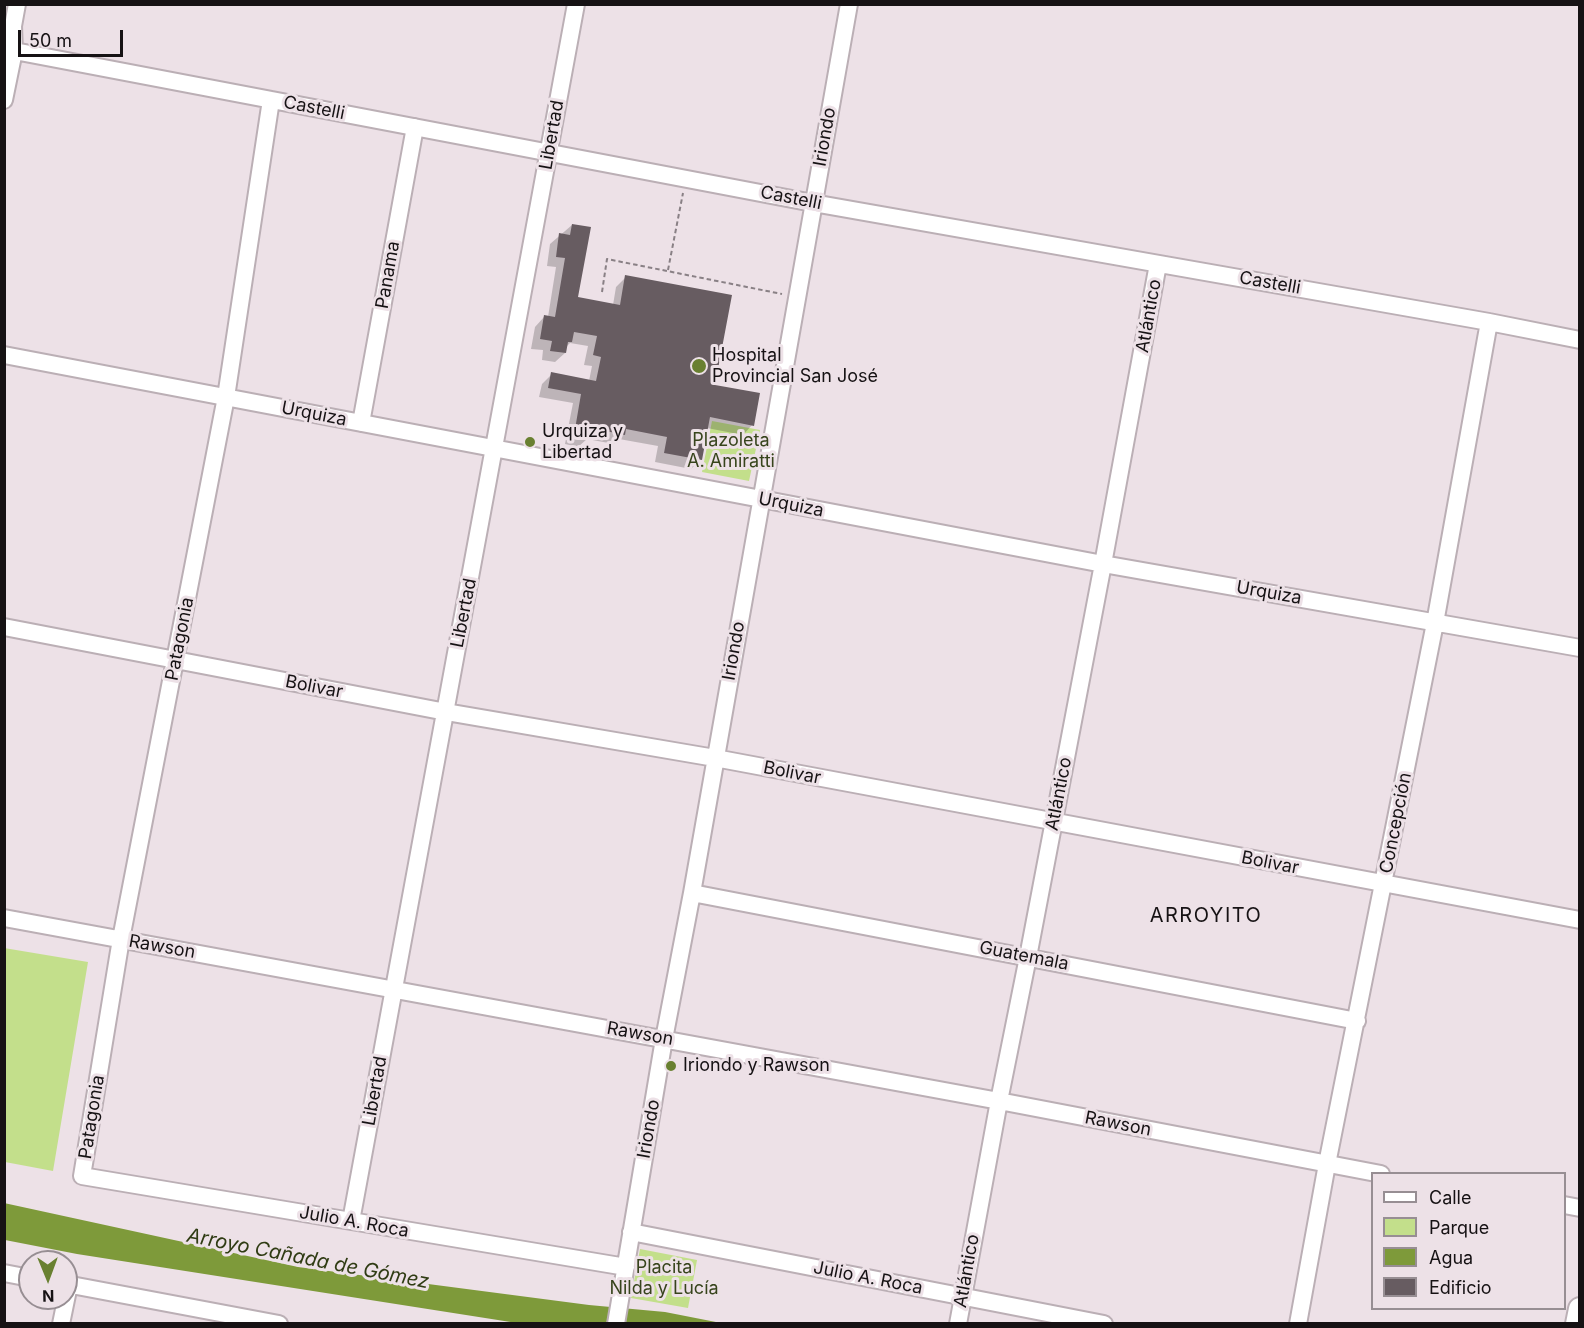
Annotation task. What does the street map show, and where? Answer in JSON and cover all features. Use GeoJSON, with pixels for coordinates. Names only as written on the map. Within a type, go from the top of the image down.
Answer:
{"type":"FeatureCollection","features":[{"type":"Feature","properties":{"kind":"main road"},"geometry":{"type":"LineString","coordinates":[[1577,1323],[1580,1309]]}},
{"type":"Feature","properties":{"kind":"street"},"geometry":{"type":"LineString","coordinates":[[4,100],[17,4]]}},
{"type":"Feature","properties":{"kind":"street","name":"Libertad"},"geometry":{"type":"LineString","coordinates":[[351,1221],[496,448],[576,4]]}},
{"type":"Feature","properties":{"kind":"street","name":"Iriondo"},"geometry":{"type":"LineString","coordinates":[[616,1323],[664,1039],[692,893],[849,4]]}},
{"type":"Feature","properties":{"kind":"street","name":"Castelli"},"geometry":{"type":"LineString","coordinates":[[9,50],[813,203],[1580,340]]}},
{"type":"Feature","properties":{"kind":"street","name":"Patagonia"},"geometry":{"type":"LineString","coordinates":[[82,1176],[121,939],[226,397],[271,100]]}},
{"type":"Feature","properties":{"kind":"street","name":"Panama"},"geometry":{"type":"LineString","coordinates":[[361,423],[415,127]]}},
{"type":"Feature","properties":{"kind":"street","name":"Atlántico"},"geometry":{"type":"LineString","coordinates":[[958,1323],[1158,264]]}},
{"type":"Feature","properties":{"kind":"street","name":"Concepción"},"geometry":{"type":"LineString","coordinates":[[1298,1323],[1327,1164],[1435,622],[1489,322]]}},
{"type":"Feature","properties":{"kind":"street","name":"Urquiza"},"geometry":{"type":"LineString","coordinates":[[4,355],[1103,564],[1580,648]]}},
{"type":"Feature","properties":{"kind":"street","name":"Bolivar"},"geometry":{"type":"LineString","coordinates":[[4,627],[446,712],[715,758],[1580,920]]}},
{"type":"Feature","properties":{"kind":"street","name":"Guatemala"},"geometry":{"type":"LineString","coordinates":[[692,893],[1357,1021]]}},
{"type":"Feature","properties":{"kind":"street","name":"Rawson"},"geometry":{"type":"LineString","coordinates":[[4,918],[1375,1172]]}},
{"type":"Feature","properties":{"kind":"street","name":"Julio A. Roca"},"geometry":{"type":"LineString","coordinates":[[82,1176],[626,1268]]}},
{"type":"Feature","properties":{"kind":"street","name":"Julio A. Roca"},"geometry":{"type":"LineString","coordinates":[[631,1232],[1104,1323]]}},
{"type":"Feature","properties":{"kind":"street"},"geometry":{"type":"LineString","coordinates":[[78,1287],[279,1323]]}},
{"type":"Feature","properties":{"kind":"path"},"geometry":{"type":"LineString","coordinates":[[668,271],[686,178]]}},
{"type":"Feature","properties":{"kind":"path"},"geometry":{"type":"LineString","coordinates":[[602,292],[607,259],[797,297]]}},
{"type":"Feature","properties":{"kind":"green space","name":"Plazoleta A. Amiratti"},"geometry":{"type":"Polygon","coordinates":[[[712,421],[760,430],[749,481],[702,472],[712,421]]]}},
{"type":"Feature","properties":{"kind":"green space"},"geometry":{"type":"Polygon","coordinates":[[[4,948],[88,962],[53,1171],[5,1162],[4,948]]]}},
{"type":"Feature","properties":{"kind":"green space","name":"Placita Nilda y Lucía"},"geometry":{"type":"Polygon","coordinates":[[[640,1249],[697,1260],[688,1308],[631,1298],[640,1249]]]}},
{"type":"Feature","properties":{"kind":"water","name":"Arroyo Cañada de Gómez"},"geometry":{"type":"Polygon","coordinates":[[[4,1203],[298,1267],[589,1305],[665,1312],[721,1323],[517,1323],[78,1254],[78,1250],[56,1250],[5,1240],[4,1203]]]}},
{"type":"Feature","properties":{"kind":"building","name":"Hospital Provincial San José"},"geometry":{"type":"Polygon","coordinates":[[[572,224],[591,227],[578,297],[620,305],[625,275],[732,295],[715,385],[760,393],[754,426],[710,417],[702,460],[664,453],[667,437],[626,429],[625,435],[591,428],[589,438],[574,435],[581,394],[548,388],[551,372],[596,381],[601,357],[593,355],[597,336],[574,332],[572,342],[568,342],[566,353],[550,351],[552,341],[540,339],[544,315],[555,317],[565,258],[556,257],[559,233],[570,235],[572,224]]]}},
{"type":"Feature","properties":{"kind":"place","name":"Hospital Provincial San José"},"geometry":{"type":"Point","coordinates":[699,366]}},
{"type":"Feature","properties":{"kind":"place","name":"Urquiza y Libertad"},"geometry":{"type":"Point","coordinates":[530,442]}},
{"type":"Feature","properties":{"kind":"place","name":"Iriondo y Rawson"},"geometry":{"type":"Point","coordinates":[671,1066]}},
{"type":"Feature","properties":{"kind":"district","name":"ARROYITO"},"geometry":{"type":"Point","coordinates":[1206,916]}}]}
